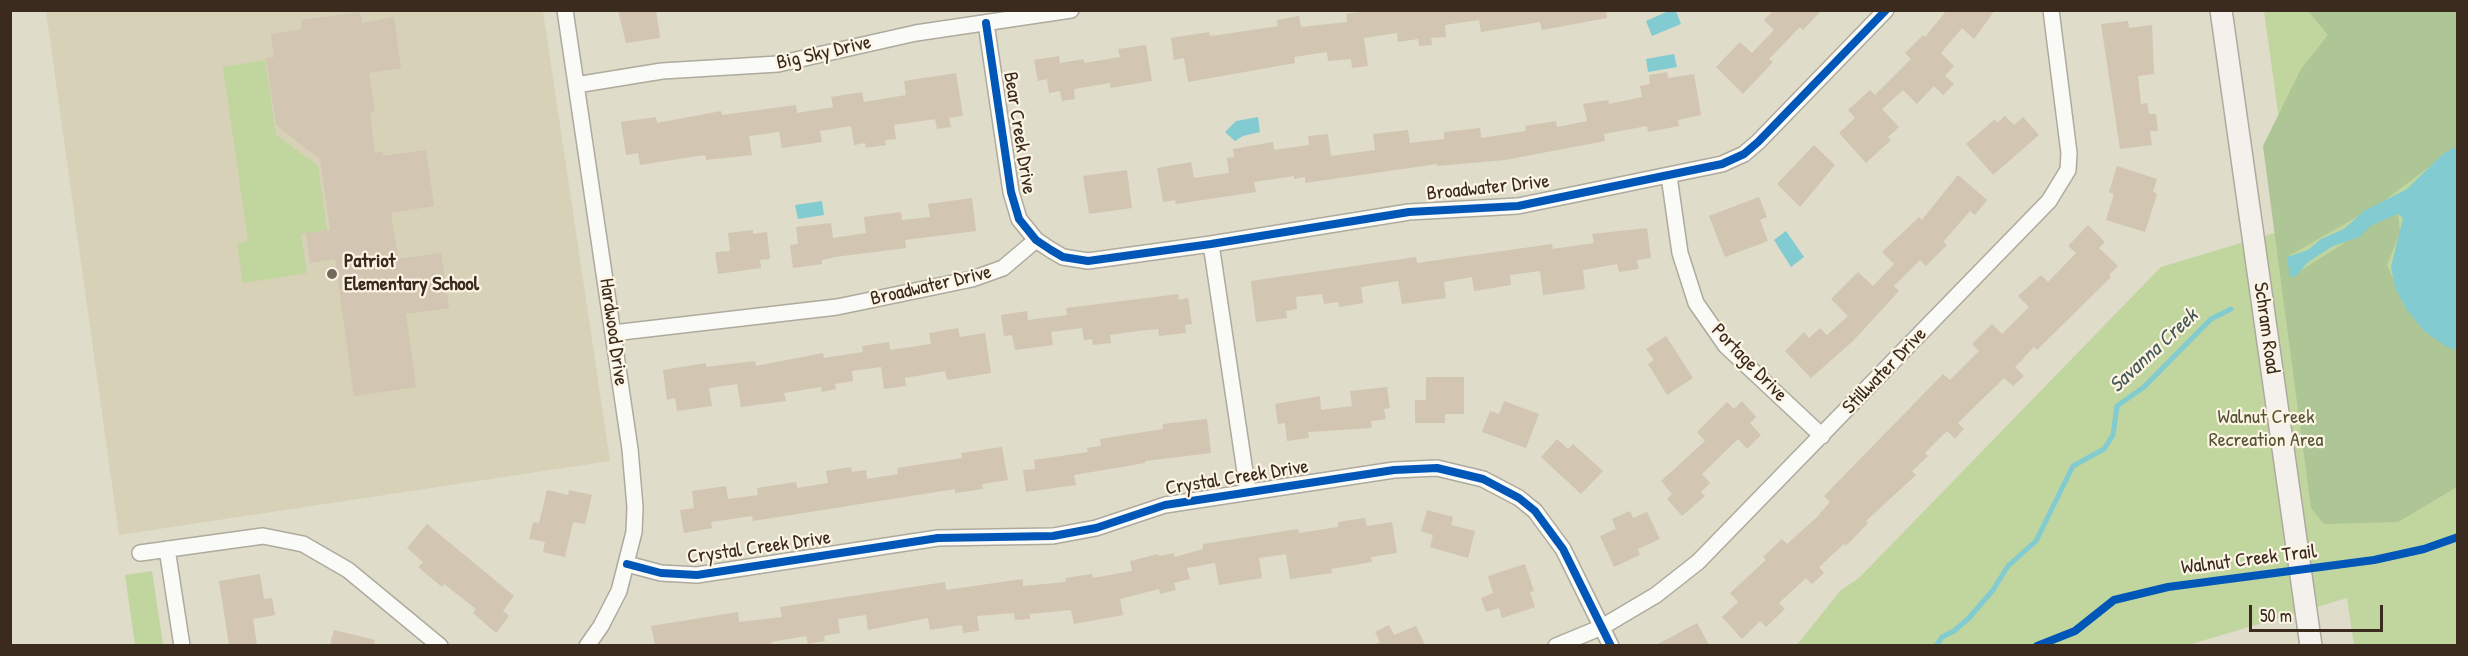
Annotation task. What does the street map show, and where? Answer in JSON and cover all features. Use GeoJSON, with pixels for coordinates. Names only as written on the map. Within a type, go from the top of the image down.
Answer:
{"type":"FeatureCollection","features":[{"type":"Feature","properties":{"kind":"main road","name":"Schram Road"},"geometry":{"type":"LineString","coordinates":[[2222,10],[2311,645]]}},
{"type":"Feature","properties":{"kind":"street","name":"Hardwood Drive"},"geometry":{"type":"LineString","coordinates":[[565,10],[630,449],[635,507],[627,564],[610,610],[587,645]]}},
{"type":"Feature","properties":{"kind":"street","name":"Big Sky Drive"},"geometry":{"type":"LineString","coordinates":[[576,85],[662,71],[778,64],[916,33],[1071,10]]}},
{"type":"Feature","properties":{"kind":"street","name":"Broadwater Drive"},"geometry":{"type":"LineString","coordinates":[[613,333],[837,307],[972,279],[1003,268],[1036,240],[1063,257],[1088,261],[1212,244],[1409,212],[1518,206],[1722,164],[1744,154],[1886,10]]}},
{"type":"Feature","properties":{"kind":"street","name":"Stillwater Drive"},"geometry":{"type":"LineString","coordinates":[[1556,645],[1602,627],[1656,595],[1690,568],[1822,436],[2049,201],[2061,185],[2068,170],[2069,153],[2051,10]]}},
{"type":"Feature","properties":{"kind":"street","name":"Bear Creek Drive"},"geometry":{"type":"LineString","coordinates":[[986,24],[1011,192],[1019,219],[1036,240]]}},
{"type":"Feature","properties":{"kind":"street","name":"Portage Drive"},"geometry":{"type":"LineString","coordinates":[[1669,176],[1680,253],[1696,303],[1726,346],[1822,436]]}},
{"type":"Feature","properties":{"kind":"street"},"geometry":{"type":"LineString","coordinates":[[1212,244],[1248,492]]}},
{"type":"Feature","properties":{"kind":"street","name":"Crystal Creek Drive"},"geometry":{"type":"LineString","coordinates":[[627,564],[661,573],[697,575],[938,538],[1053,536],[1096,528],[1166,505],[1394,470],[1431,467],[1459,471],[1484,479],[1519,498],[1545,522],[1563,549],[1611,645]]}},
{"type":"Feature","properties":{"kind":"street"},"geometry":{"type":"LineString","coordinates":[[140,553],[263,536],[303,544],[348,570],[440,645]]}},
{"type":"Feature","properties":{"kind":"street"},"geometry":{"type":"LineString","coordinates":[[167,549],[182,645]]}},
{"type":"Feature","properties":{"kind":"shaded area","name":"Patriot Elementary School"},"geometry":{"type":"Polygon","coordinates":[[[46,11],[543,11],[610,461],[119,535],[46,11]]]}},
{"type":"Feature","properties":{"kind":"green space","name":"Walnut Creek Recreation Area"},"geometry":{"type":"Polygon","coordinates":[[[2264,11],[2457,11],[2457,645],[2354,645],[2347,598],[2188,645],[1796,646],[1841,590],[1859,578],[2161,267],[2294,227],[2264,11]]]}},
{"type":"Feature","properties":{"kind":"green space"},"geometry":{"type":"Polygon","coordinates":[[[2308,11],[2457,11],[2457,146],[2381,203],[2287,257],[2291,277],[2372,225],[2398,214],[2400,232],[2387,265],[2404,305],[2457,349],[2457,487],[2398,522],[2324,524],[2311,508],[2263,146],[2301,69],[2328,35],[2308,11]]]}},
{"type":"Feature","properties":{"kind":"green space"},"geometry":{"type":"Polygon","coordinates":[[[265,60],[276,135],[318,166],[327,230],[301,234],[307,273],[243,283],[237,244],[248,241],[223,67],[265,60]]]}},
{"type":"Feature","properties":{"kind":"green space"},"geometry":{"type":"Polygon","coordinates":[[[152,571],[163,645],[135,645],[125,575],[152,571]]]}},
{"type":"Feature","properties":{"kind":"water"},"geometry":{"type":"Polygon","coordinates":[[[1671,10],[1676,11],[1681,24],[1652,36],[1646,21],[1671,10]]]}},
{"type":"Feature","properties":{"kind":"water"},"geometry":{"type":"Polygon","coordinates":[[[1674,54],[1677,67],[1648,72],[1646,59],[1674,54]]]}},
{"type":"Feature","properties":{"kind":"water"},"geometry":{"type":"Polygon","coordinates":[[[1258,117],[1260,132],[1243,136],[1235,141],[1225,132],[1236,121],[1258,117]]]}},
{"type":"Feature","properties":{"kind":"water"},"geometry":{"type":"Polygon","coordinates":[[[2457,146],[2457,350],[2447,347],[2425,332],[2407,310],[2395,288],[2391,267],[2403,218],[2398,214],[2372,225],[2359,237],[2333,246],[2308,262],[2296,276],[2290,277],[2287,257],[2308,250],[2321,239],[2344,229],[2364,211],[2407,189],[2443,154],[2457,146]]]}},
{"type":"Feature","properties":{"kind":"water"},"geometry":{"type":"Polygon","coordinates":[[[822,201],[824,215],[798,219],[795,205],[822,201]]]}},
{"type":"Feature","properties":{"kind":"water"},"geometry":{"type":"Polygon","coordinates":[[[1786,231],[1804,257],[1791,267],[1774,240],[1786,231]]]}},
{"type":"Feature","properties":{"kind":"building"},"geometry":{"type":"Polygon","coordinates":[[[618,10],[656,10],[660,38],[626,43],[618,10]]]}},
{"type":"Feature","properties":{"kind":"building"},"geometry":{"type":"Polygon","coordinates":[[[1373,10],[1606,10],[1607,18],[1542,30],[1540,22],[1481,32],[1479,20],[1445,25],[1446,37],[1431,38],[1432,45],[1419,46],[1418,39],[1398,42],[1397,33],[1364,38],[1368,66],[1352,68],[1351,59],[1328,61],[1327,52],[1294,57],[1295,63],[1188,82],[1184,58],[1174,60],[1171,38],[1209,32],[1210,36],[1219,35],[1278,26],[1277,20],[1299,16],[1301,27],[1347,22],[1346,14],[1373,10]]]}},
{"type":"Feature","properties":{"kind":"building"},"geometry":{"type":"Polygon","coordinates":[[[1774,10],[1822,10],[1803,30],[1800,27],[1769,59],[1773,62],[1743,94],[1716,67],[1740,42],[1752,53],[1774,30],[1764,20],[1774,10]]]}},
{"type":"Feature","properties":{"kind":"building"},"geometry":{"type":"Polygon","coordinates":[[[1947,10],[1995,10],[1974,39],[1962,28],[1941,53],[1954,66],[1945,76],[1954,84],[1943,95],[1934,86],[1917,104],[1903,90],[1882,109],[1899,127],[1888,137],[1891,140],[1866,163],[1839,133],[1855,118],[1848,110],[1870,90],[1875,95],[1911,59],[1905,53],[1923,35],[1925,37],[1947,10]]]}},
{"type":"Feature","properties":{"kind":"building","name":"Patriot Elementary School"},"geometry":{"type":"Polygon","coordinates":[[[360,12],[362,23],[394,17],[401,68],[369,73],[375,112],[370,113],[375,153],[383,152],[383,156],[426,150],[434,206],[391,213],[398,259],[441,253],[449,308],[406,314],[416,387],[354,396],[335,259],[310,263],[306,233],[330,230],[320,159],[276,125],[266,58],[274,57],[271,34],[302,29],[301,20],[360,12]]]}},
{"type":"Feature","properties":{"kind":"building"},"geometry":{"type":"Polygon","coordinates":[[[2128,21],[2129,28],[2152,25],[2154,74],[2138,76],[2141,104],[2147,103],[2149,114],[2156,114],[2158,131],[2150,131],[2152,145],[2120,149],[2101,24],[2128,21]]]}},
{"type":"Feature","properties":{"kind":"building"},"geometry":{"type":"Polygon","coordinates":[[[1146,45],[1152,81],[1110,88],[1110,83],[1074,89],[1075,99],[1062,101],[1060,91],[1049,93],[1047,79],[1038,81],[1034,60],[1059,56],[1060,63],[1084,59],[1084,63],[1120,57],[1118,49],[1146,45]]]}},
{"type":"Feature","properties":{"kind":"building"},"geometry":{"type":"Polygon","coordinates":[[[1667,72],[1668,78],[1694,74],[1701,115],[1678,120],[1679,126],[1648,132],[1647,126],[1604,134],[1605,141],[1505,160],[1437,166],[1437,164],[1305,183],[1305,177],[1294,179],[1294,176],[1254,182],[1256,192],[1176,204],[1175,200],[1163,202],[1157,168],[1191,162],[1194,178],[1229,173],[1227,158],[1234,157],[1233,149],[1273,142],[1274,150],[1309,145],[1308,136],[1328,134],[1331,156],[1375,150],[1373,134],[1408,130],[1410,143],[1444,139],[1444,132],[1480,128],[1481,138],[1526,131],[1525,126],[1556,121],[1557,127],[1587,121],[1583,104],[1608,100],[1609,104],[1642,97],[1640,86],[1650,84],[1649,75],[1667,72]]]}},
{"type":"Feature","properties":{"kind":"building"},"geometry":{"type":"Polygon","coordinates":[[[956,73],[963,116],[949,118],[951,127],[937,129],[935,119],[894,125],[896,139],[885,140],[886,145],[866,148],[865,143],[854,145],[851,126],[820,131],[822,142],[782,148],[779,132],[749,136],[752,155],[706,160],[705,155],[640,165],[638,153],[626,155],[621,122],[656,117],[657,123],[721,111],[722,115],[796,105],[797,113],[833,107],[831,97],[862,92],[864,102],[906,95],[904,81],[956,73]]]}},
{"type":"Feature","properties":{"kind":"building"},"geometry":{"type":"Polygon","coordinates":[[[2005,116],[2014,125],[2023,117],[2039,135],[1993,175],[1966,144],[1995,119],[1997,123],[2005,116]]]}},
{"type":"Feature","properties":{"kind":"building"},"geometry":{"type":"Polygon","coordinates":[[[1814,145],[1835,165],[1800,207],[1777,184],[1814,145]]]}},
{"type":"Feature","properties":{"kind":"building"},"geometry":{"type":"Polygon","coordinates":[[[2117,166],[2157,179],[2153,192],[2157,194],[2145,232],[2106,220],[2114,194],[2109,192],[2117,166]]]}},
{"type":"Feature","properties":{"kind":"building"},"geometry":{"type":"Polygon","coordinates":[[[1127,170],[1132,208],[1089,214],[1083,176],[1127,170]]]}},
{"type":"Feature","properties":{"kind":"building"},"geometry":{"type":"Polygon","coordinates":[[[1958,175],[1987,200],[1975,215],[1970,211],[1943,242],[1947,245],[1926,266],[1920,260],[1894,286],[1899,291],[1853,341],[1811,378],[1785,351],[1804,332],[1809,338],[1820,328],[1827,335],[1848,316],[1831,299],[1858,272],[1873,286],[1894,264],[1882,252],[1919,217],[1922,220],[1958,175]]]}},
{"type":"Feature","properties":{"kind":"building"},"geometry":{"type":"Polygon","coordinates":[[[1759,197],[1767,217],[1760,220],[1768,241],[1725,257],[1709,216],[1759,197]]]}},
{"type":"Feature","properties":{"kind":"building"},"geometry":{"type":"Polygon","coordinates":[[[972,198],[976,231],[905,240],[906,248],[835,257],[822,260],[822,264],[793,268],[790,245],[798,244],[796,227],[831,223],[833,238],[866,233],[864,217],[901,212],[902,220],[930,217],[928,204],[972,198]]]}},
{"type":"Feature","properties":{"kind":"building"},"geometry":{"type":"Polygon","coordinates":[[[2088,225],[2105,242],[2099,248],[2118,266],[2109,275],[2111,277],[2037,350],[2034,347],[2015,367],[2024,376],[2013,386],[2004,378],[1958,423],[1964,429],[1955,439],[1947,431],[1925,453],[1928,456],[1912,471],[1916,475],[1866,521],[1868,523],[1846,546],[1844,544],[1819,567],[1824,573],[1812,584],[1806,578],[1779,603],[1785,609],[1766,627],[1760,621],[1742,639],[1722,617],[1738,602],[1730,593],[1766,560],[1763,557],[1782,539],[1787,544],[1817,517],[1830,502],[1824,496],[1943,374],[1950,380],[1979,351],[1972,344],[1992,324],[2002,334],[2029,307],[2018,296],[2041,275],[2048,282],[2076,253],[2068,246],[2088,225]]]}},
{"type":"Feature","properties":{"kind":"building"},"geometry":{"type":"Polygon","coordinates":[[[1647,228],[1651,258],[1637,260],[1639,269],[1619,272],[1617,264],[1583,270],[1585,289],[1543,295],[1540,271],[1510,275],[1511,285],[1474,291],[1472,277],[1444,282],[1446,298],[1402,304],[1398,281],[1361,287],[1363,303],[1339,307],[1338,302],[1324,304],[1322,294],[1296,297],[1297,309],[1286,311],[1287,318],[1256,322],[1251,281],[1416,257],[1417,263],[1552,244],[1553,249],[1594,243],[1592,234],[1647,228]]]}},
{"type":"Feature","properties":{"kind":"building"},"geometry":{"type":"Polygon","coordinates":[[[753,230],[753,234],[767,232],[770,259],[760,260],[761,268],[718,274],[715,252],[730,251],[728,233],[753,230]]]}},
{"type":"Feature","properties":{"kind":"building"},"geometry":{"type":"Polygon","coordinates":[[[1178,294],[1179,300],[1188,298],[1192,324],[1185,325],[1186,333],[1159,336],[1158,329],[1138,331],[1110,335],[1111,343],[1093,345],[1092,339],[1084,340],[1082,328],[1051,332],[1053,345],[1015,350],[1012,335],[1004,336],[1001,315],[1027,311],[1028,320],[1067,315],[1066,308],[1178,294]]]}},
{"type":"Feature","properties":{"kind":"building"},"geometry":{"type":"Polygon","coordinates":[[[958,328],[960,337],[985,333],[991,373],[947,380],[945,371],[905,378],[906,386],[884,389],[881,367],[852,371],[853,381],[835,384],[836,389],[822,392],[821,387],[784,393],[786,401],[741,407],[737,384],[709,388],[712,406],[677,411],[675,398],[667,400],[663,370],[706,363],[706,367],[755,361],[756,366],[823,353],[824,358],[863,352],[862,346],[889,342],[890,350],[931,344],[929,333],[958,328]]]}},
{"type":"Feature","properties":{"kind":"building"},"geometry":{"type":"Polygon","coordinates":[[[1666,336],[1693,378],[1667,395],[1648,364],[1654,360],[1646,349],[1666,336]]]}},
{"type":"Feature","properties":{"kind":"building"},"geometry":{"type":"Polygon","coordinates":[[[1426,377],[1464,377],[1464,414],[1445,414],[1445,423],[1415,423],[1415,400],[1426,400],[1426,377]]]}},
{"type":"Feature","properties":{"kind":"building"},"geometry":{"type":"Polygon","coordinates":[[[1387,387],[1390,408],[1384,409],[1386,419],[1371,421],[1372,428],[1308,432],[1309,438],[1287,441],[1285,423],[1278,424],[1275,404],[1320,396],[1321,410],[1352,406],[1350,391],[1387,387]]]}},
{"type":"Feature","properties":{"kind":"building"},"geometry":{"type":"Polygon","coordinates":[[[1504,401],[1539,414],[1526,448],[1482,432],[1490,411],[1499,414],[1504,401]]]}},
{"type":"Feature","properties":{"kind":"building"},"geometry":{"type":"Polygon","coordinates":[[[1742,401],[1756,417],[1750,423],[1761,435],[1747,449],[1738,439],[1702,474],[1710,483],[1701,492],[1705,496],[1682,516],[1667,499],[1672,494],[1661,481],[1705,441],[1697,432],[1727,402],[1734,409],[1742,401]]]}},
{"type":"Feature","properties":{"kind":"building"},"geometry":{"type":"Polygon","coordinates":[[[1207,419],[1211,453],[1145,461],[1145,463],[1074,475],[1076,485],[1026,492],[1023,470],[1035,469],[1034,460],[1088,452],[1087,448],[1101,446],[1100,439],[1163,429],[1163,424],[1207,419]]]}},
{"type":"Feature","properties":{"kind":"building"},"geometry":{"type":"Polygon","coordinates":[[[1557,439],[1568,449],[1573,444],[1603,471],[1581,494],[1541,457],[1557,439]]]}},
{"type":"Feature","properties":{"kind":"building"},"geometry":{"type":"Polygon","coordinates":[[[1002,447],[1008,480],[982,484],[983,489],[955,493],[955,489],[753,521],[752,516],[711,522],[712,528],[684,533],[680,510],[694,508],[692,491],[726,486],[728,499],[758,495],[757,488],[796,482],[797,488],[828,483],[826,471],[851,467],[852,472],[866,470],[867,479],[898,474],[897,468],[962,458],[961,453],[1002,447]]]}},
{"type":"Feature","properties":{"kind":"building"},"geometry":{"type":"Polygon","coordinates":[[[547,490],[568,495],[569,490],[592,495],[585,524],[573,522],[565,557],[543,552],[545,542],[529,539],[533,522],[539,523],[547,490]]]}},
{"type":"Feature","properties":{"kind":"building"},"geometry":{"type":"Polygon","coordinates":[[[1427,510],[1453,517],[1451,525],[1475,531],[1468,558],[1430,547],[1433,535],[1421,531],[1427,510]]]}},
{"type":"Feature","properties":{"kind":"building"},"geometry":{"type":"Polygon","coordinates":[[[1630,511],[1633,518],[1647,512],[1660,539],[1638,549],[1640,555],[1614,567],[1600,536],[1616,529],[1612,519],[1630,511]]]}},
{"type":"Feature","properties":{"kind":"building"},"geometry":{"type":"Polygon","coordinates":[[[1365,518],[1367,526],[1392,522],[1397,553],[1371,557],[1372,562],[1331,569],[1332,573],[1290,579],[1286,554],[1259,558],[1262,578],[1219,585],[1215,563],[1187,568],[1190,579],[1174,583],[1176,590],[1160,594],[1159,589],[1120,599],[1123,615],[1074,624],[1071,610],[1030,614],[1030,619],[1015,620],[1014,613],[977,616],[979,631],[963,633],[962,625],[930,630],[928,618],[868,630],[866,615],[838,619],[840,633],[824,636],[825,641],[808,644],[806,636],[771,642],[772,645],[655,645],[651,626],[738,612],[739,622],[782,617],[780,607],[945,582],[946,590],[1023,579],[1023,586],[1066,582],[1065,578],[1092,574],[1093,578],[1132,571],[1130,561],[1158,554],[1159,556],[1174,553],[1175,557],[1203,549],[1203,544],[1298,529],[1299,533],[1338,527],[1338,522],[1365,518]]]}},
{"type":"Feature","properties":{"kind":"building"},"geometry":{"type":"Polygon","coordinates":[[[427,524],[514,596],[503,611],[509,616],[496,633],[473,613],[476,609],[444,584],[442,587],[418,567],[423,562],[407,548],[427,524]]]}},
{"type":"Feature","properties":{"kind":"building"},"geometry":{"type":"Polygon","coordinates":[[[1525,564],[1534,591],[1530,592],[1535,607],[1502,618],[1499,608],[1486,612],[1481,598],[1493,593],[1488,576],[1525,564]]]}},
{"type":"Feature","properties":{"kind":"building"},"geometry":{"type":"Polygon","coordinates":[[[260,574],[264,599],[272,598],[275,615],[253,619],[257,645],[229,645],[219,581],[260,574]]]}},
{"type":"Feature","properties":{"kind":"building"},"geometry":{"type":"Polygon","coordinates":[[[1697,623],[1709,645],[1656,645],[1697,623]]]}},
{"type":"Feature","properties":{"kind":"building"},"geometry":{"type":"Polygon","coordinates":[[[1389,625],[1394,635],[1416,626],[1425,645],[1372,645],[1380,642],[1375,632],[1389,625]]]}},
{"type":"Feature","properties":{"kind":"building"},"geometry":{"type":"Polygon","coordinates":[[[334,630],[375,640],[374,645],[330,645],[334,630]]]}},
{"type":"Feature","properties":{"kind":"waterway","name":"Savanna Creek"},"geometry":{"type":"LineString","coordinates":[[1936,646],[1942,637],[1954,631],[1969,618],[1993,590],[2008,566],[2036,541],[2073,466],[2104,449],[2113,435],[2117,406],[2144,387],[2211,319],[2231,309]]}},
{"type":"Feature","properties":{"kind":"cycle path"},"geometry":{"type":"LineString","coordinates":[[986,23],[1011,192],[1019,219],[1036,240],[1051,250],[1063,257],[1088,261],[1409,212],[1518,206],[1722,164],[1744,154],[1758,142],[1886,10]]}},
{"type":"Feature","properties":{"kind":"cycle path"},"geometry":{"type":"LineString","coordinates":[[627,564],[661,573],[697,575],[938,538],[1053,536],[1096,528],[1165,505],[1394,470],[1437,468],[1483,479],[1519,498],[1535,511],[1563,549],[1611,646]]}},
{"type":"Feature","properties":{"kind":"cycle path","name":"Walnut Creek Trail"},"geometry":{"type":"LineString","coordinates":[[2037,646],[2075,631],[2114,600],[2168,587],[2374,560],[2424,549],[2458,537]]}},
{"type":"Feature","properties":{"kind":"place","name":"Patriot Elementary School"},"geometry":{"type":"Point","coordinates":[332,274]}}]}
